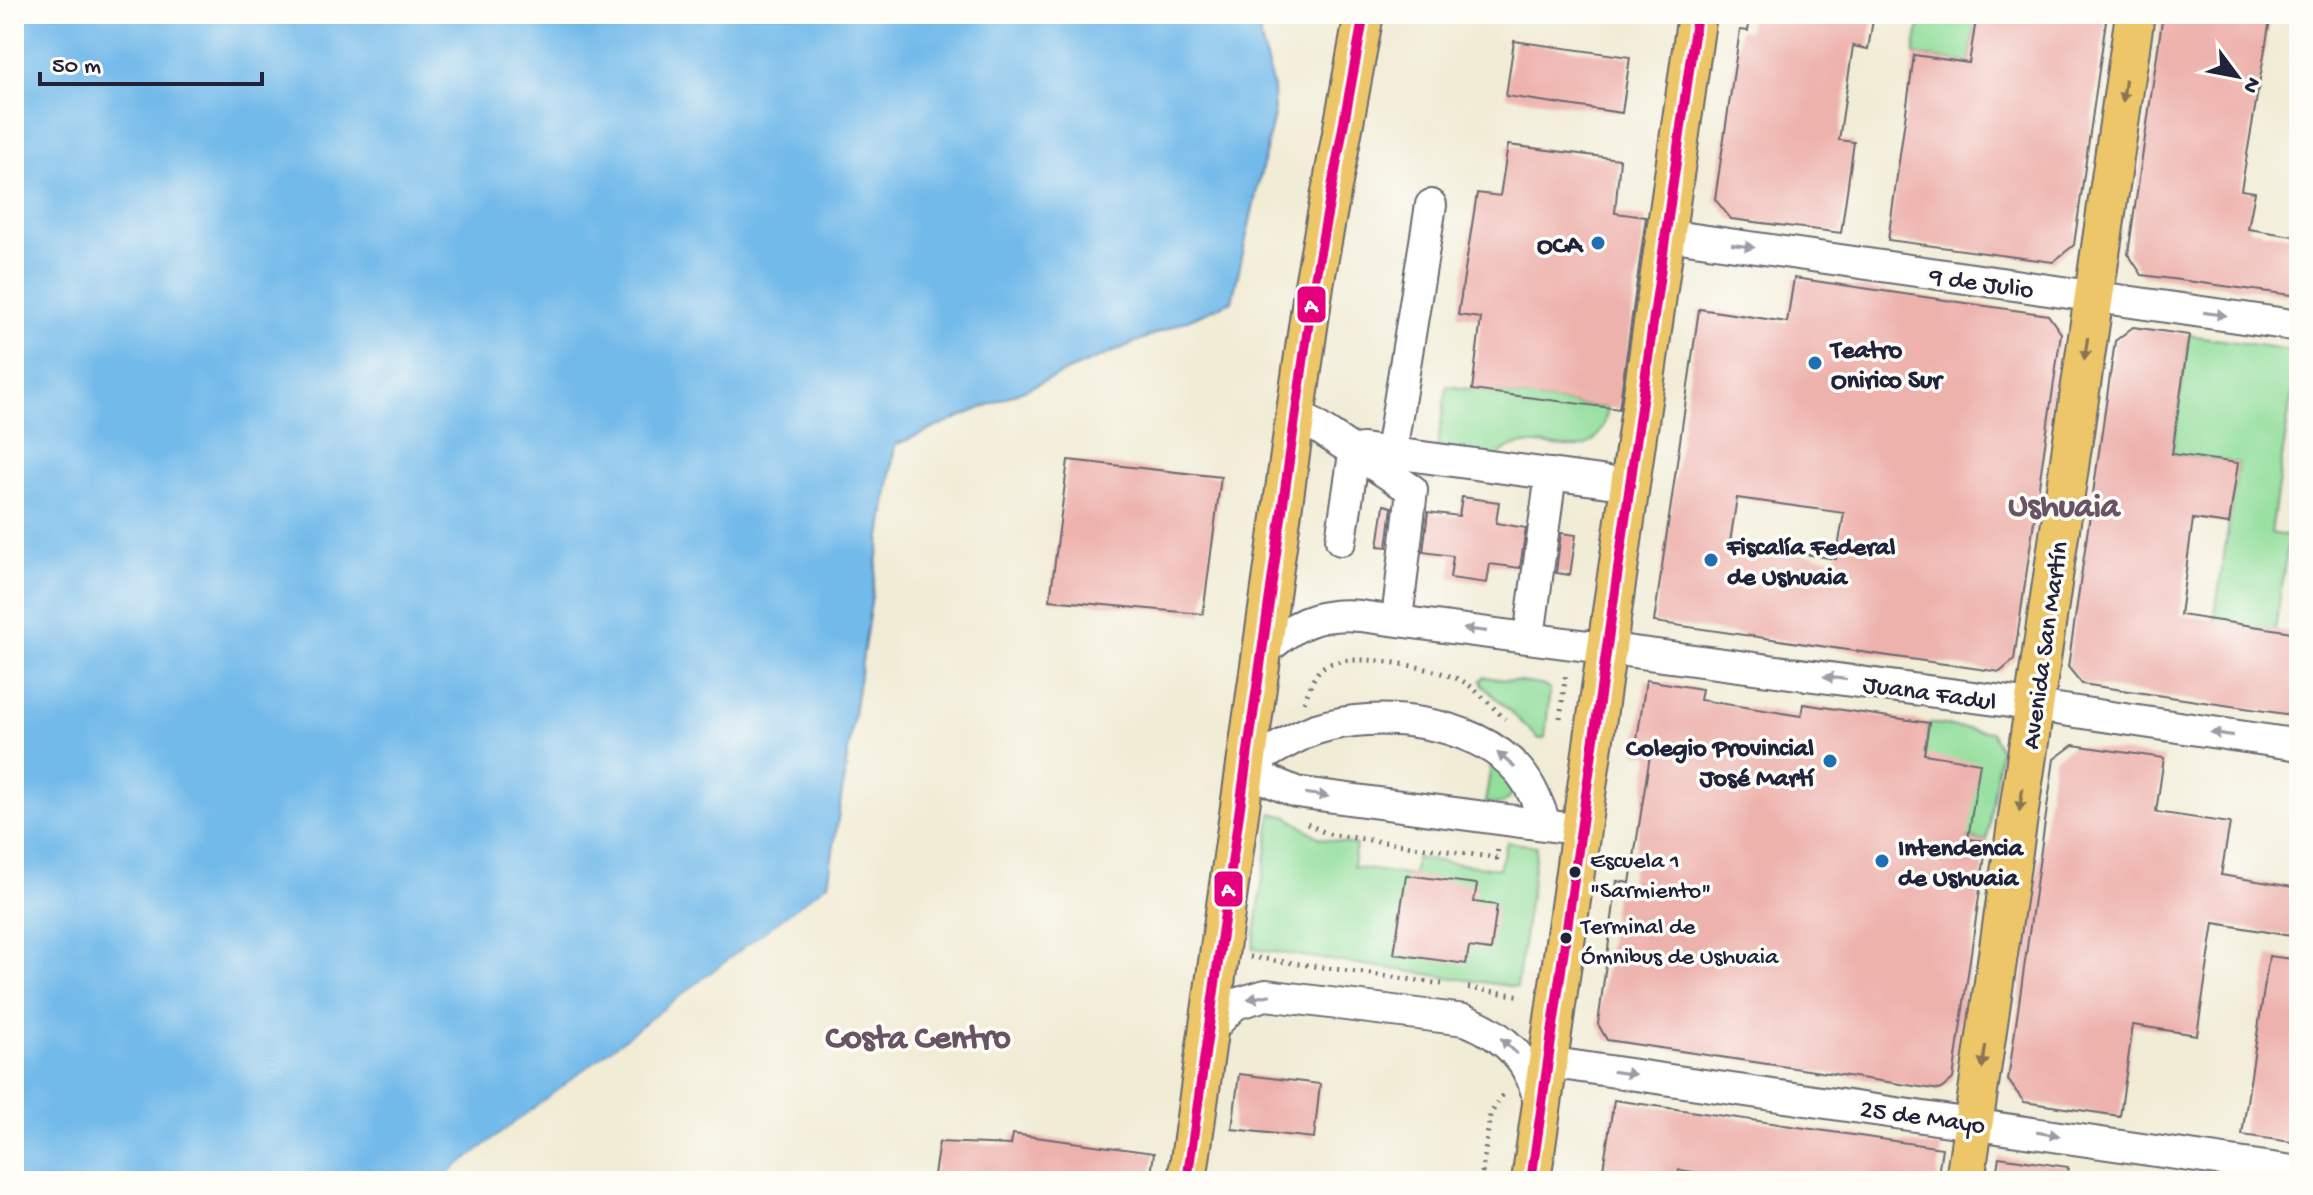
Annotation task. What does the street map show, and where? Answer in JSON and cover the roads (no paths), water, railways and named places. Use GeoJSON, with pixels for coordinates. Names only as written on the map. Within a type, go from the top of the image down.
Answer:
{"type":"FeatureCollection","features":[{"type":"Feature","properties":{"kind":"main road"},"geometry":{"type":"LineString","coordinates":[[1187,1181],[1328,196],[1364,14]]}},
{"type":"Feature","properties":{"kind":"main road"},"geometry":{"type":"LineString","coordinates":[[1531,1181],[1540,1115],[1531,1056],[1564,828],[1608,648],[1697,14]]}},
{"type":"Feature","properties":{"kind":"main road","name":"Avenida San Martín"},"geometry":{"type":"LineString","coordinates":[[1965,1181],[2135,14]]}},
{"type":"Feature","properties":{"kind":"street"},"geometry":{"type":"LineString","coordinates":[[1391,452],[1431,205]]}},
{"type":"Feature","properties":{"kind":"street","name":"9 de Julio"},"geometry":{"type":"LineString","coordinates":[[1666,235],[2299,326]]}},
{"type":"Feature","properties":{"kind":"street"},"geometry":{"type":"LineString","coordinates":[[1296,413],[1412,490],[1397,620]]}},
{"type":"Feature","properties":{"kind":"street"},"geometry":{"type":"LineString","coordinates":[[1341,540],[1357,453],[1363,449],[1631,485]]}},
{"type":"Feature","properties":{"kind":"street"},"geometry":{"type":"LineString","coordinates":[[1529,637],[1551,474]]}},
{"type":"Feature","properties":{"kind":"street","name":"Juana Fadul"},"geometry":{"type":"LineString","coordinates":[[1261,655],[1281,635],[1315,617],[1335,613],[1529,637],[1568,658],[1608,648],[2299,745]]}},
{"type":"Feature","properties":{"kind":"street"},"geometry":{"type":"LineString","coordinates":[[1393,722],[1442,728],[1466,736],[1502,755],[1564,828],[1296,792],[1267,780],[1246,766],[1296,738],[1342,723],[1393,722]]}},
{"type":"Feature","properties":{"kind":"street","name":"25 de Mayo"},"geometry":{"type":"LineString","coordinates":[[1208,1032],[1235,1004],[1266,995],[1445,1015],[1483,1027],[1531,1056],[2299,1172]]}},
{"type":"Feature","properties":{"kind":"water"},"geometry":{"type":"Polygon","coordinates":[[[14,14],[1255,14],[1273,88],[1274,115],[1232,301],[895,445],[828,884],[439,1181],[14,1181],[14,14]]]}},
{"type":"Feature","properties":{"kind":"place","name":"OCA"},"geometry":{"type":"Point","coordinates":[1598,243]}},
{"type":"Feature","properties":{"kind":"place","name":"Teatro Onirico Sur"},"geometry":{"type":"Point","coordinates":[1815,363]}},
{"type":"Feature","properties":{"kind":"place","name":"Fiscalía Federal de Ushuaia"},"geometry":{"type":"Point","coordinates":[1711,560]}},
{"type":"Feature","properties":{"kind":"place","name":"Colegio Provincial José Martí"},"geometry":{"type":"Point","coordinates":[1830,761]}},
{"type":"Feature","properties":{"kind":"place","name":"Intendencia de Ushuaia"},"geometry":{"type":"Point","coordinates":[1882,861]}},
{"type":"Feature","properties":{"kind":"place","name":"Escuela 1 \"Sarmiento\""},"geometry":{"type":"Point","coordinates":[1575,872]}},
{"type":"Feature","properties":{"kind":"place","name":"Terminal de Ómnibus de Ushuaia"},"geometry":{"type":"Point","coordinates":[1566,938]}},
{"type":"Feature","properties":{"kind":"district","name":"Ushuaia"},"geometry":{"type":"Point","coordinates":[2064,503]}},
{"type":"Feature","properties":{"kind":"district","name":"Costa Centro"},"geometry":{"type":"Point","coordinates":[918,1035]}}]}
